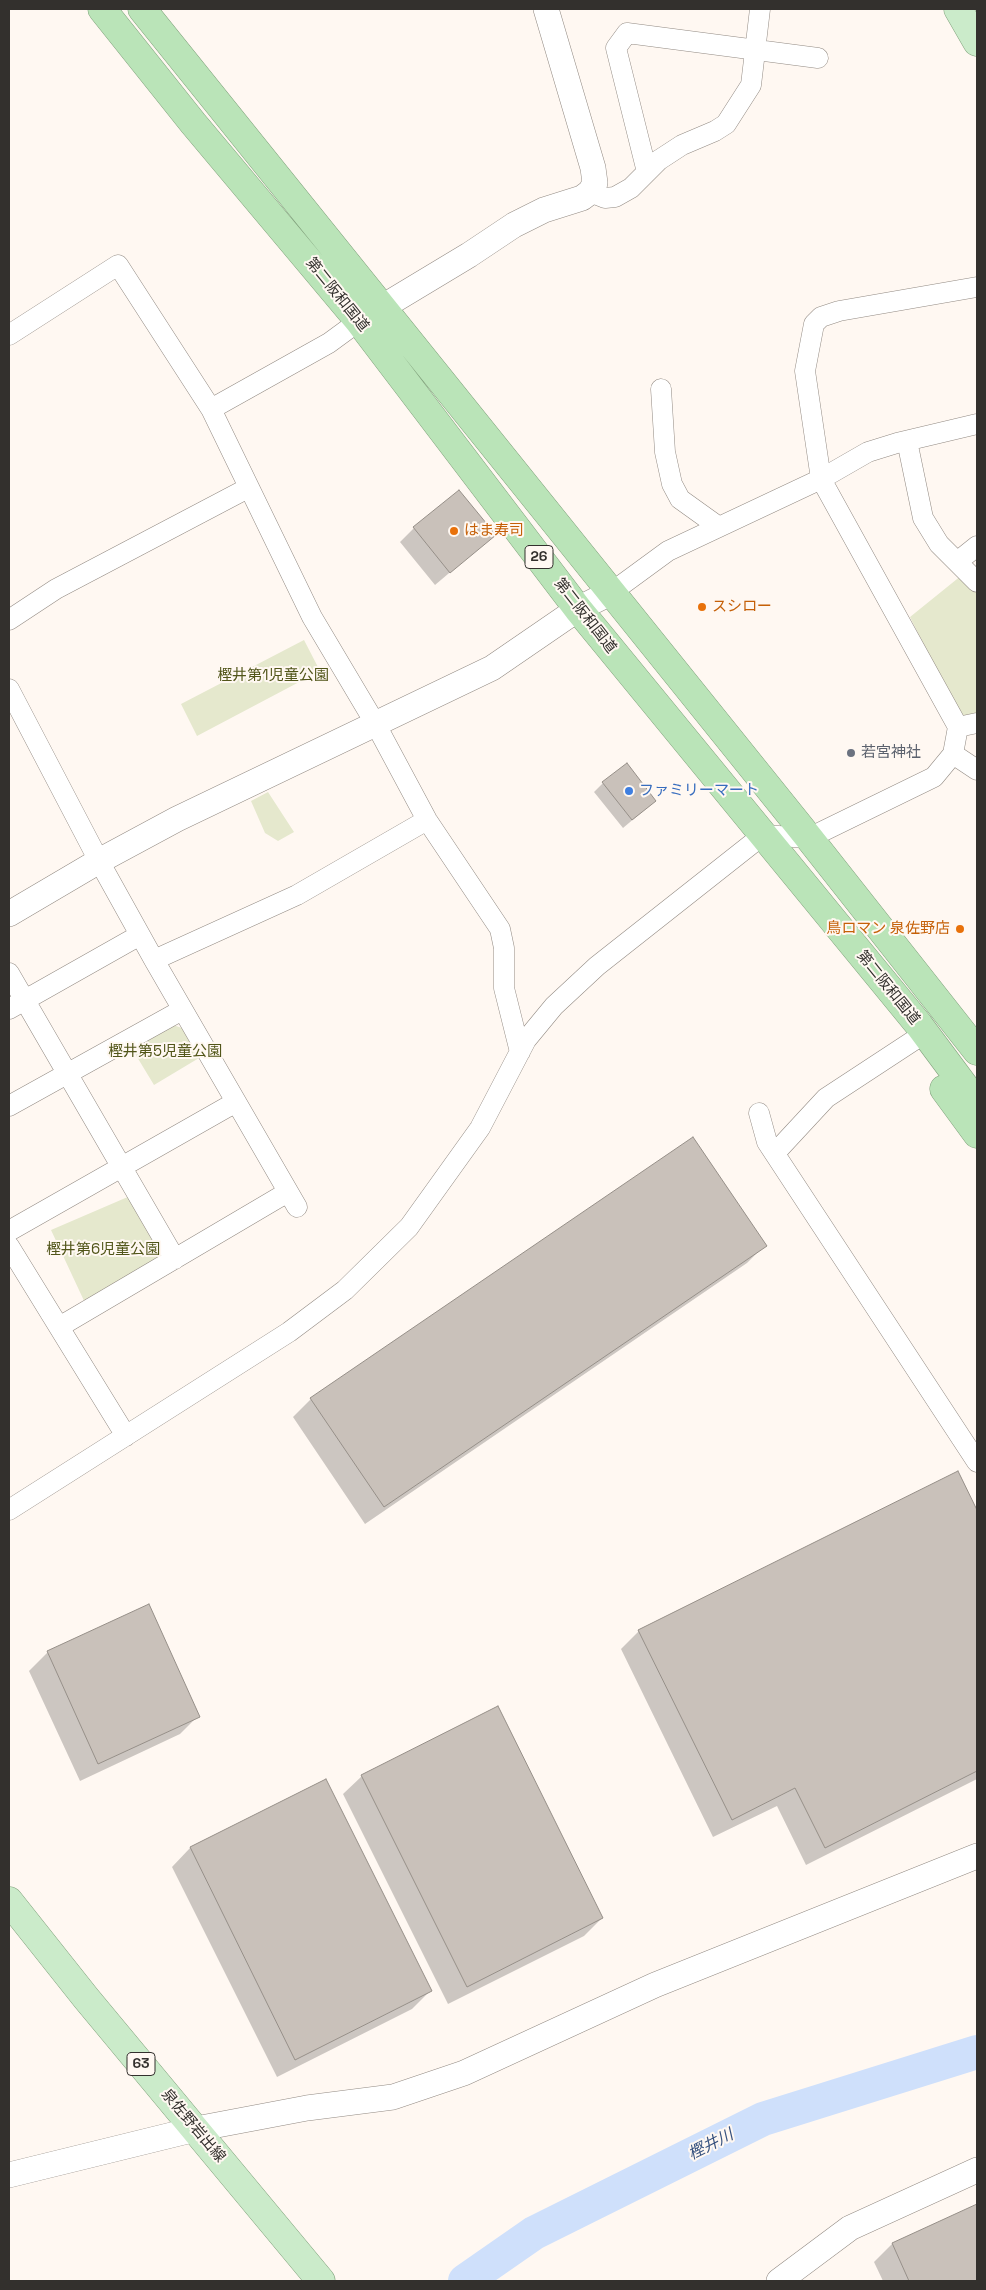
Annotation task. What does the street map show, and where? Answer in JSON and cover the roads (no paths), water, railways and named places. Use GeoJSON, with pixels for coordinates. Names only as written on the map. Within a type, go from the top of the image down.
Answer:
{"type":"FeatureCollection","features":[{"type":"Feature","properties":{"kind":"highway","name":"第二阪和国道"},"geometry":{"type":"LineString","coordinates":[[102,9],[194,123],[370,314],[612,592],[977,1051]]}},
{"type":"Feature","properties":{"kind":"highway","name":"第二阪和国道"},"geometry":{"type":"LineString","coordinates":[[142,9],[261,154],[370,314],[578,608],[921,1030],[977,1103]]}},
{"type":"Feature","properties":{"kind":"highway"},"geometry":{"type":"LineString","coordinates":[[920,980],[977,1025]]}},
{"type":"Feature","properties":{"kind":"highway"},"geometry":{"type":"LineString","coordinates":[[921,1030],[932,1073],[977,1134]]}},
{"type":"Feature","properties":{"kind":"main road"},"geometry":{"type":"LineString","coordinates":[[958,9],[977,42]]}},
{"type":"Feature","properties":{"kind":"main road","name":"泉佐野岩出線"},"geometry":{"type":"LineString","coordinates":[[9,1901],[86,1998],[321,2281]]}},
{"type":"Feature","properties":{"kind":"street"},"geometry":{"type":"LineString","coordinates":[[211,409],[329,343],[370,314],[470,255],[514,225],[544,210],[582,198],[590,192],[595,183],[593,168],[546,9]]}},
{"type":"Feature","properties":{"kind":"street"},"geometry":{"type":"LineString","coordinates":[[590,192],[605,198],[615,197],[630,188],[660,160],[682,145],[715,131],[726,124],[751,84],[757,50],[760,9]]}},
{"type":"Feature","properties":{"kind":"street"},"geometry":{"type":"LineString","coordinates":[[647,172],[616,48],[627,34],[818,58]]}},
{"type":"Feature","properties":{"kind":"street"},"geometry":{"type":"LineString","coordinates":[[9,335],[118,265],[211,409],[312,617],[375,723],[427,820],[500,929],[504,948],[504,988],[520,1052]]}},
{"type":"Feature","properties":{"kind":"street"},"geometry":{"type":"LineString","coordinates":[[9,1510],[288,1332],[346,1290],[409,1227],[480,1128],[526,1040],[554,1006],[597,966],[763,835],[809,838],[934,777],[953,754],[968,725],[821,479],[805,371],[814,324],[821,317],[839,311],[977,287]]}},
{"type":"Feature","properties":{"kind":"street"},"geometry":{"type":"LineString","coordinates":[[661,389],[665,452],[672,484],[680,499],[719,527]]}},
{"type":"Feature","properties":{"kind":"street"},"geometry":{"type":"LineString","coordinates":[[9,914],[99,861],[177,819],[492,668],[578,608],[612,592],[668,550],[821,479],[868,452],[907,440],[977,424]]}},
{"type":"Feature","properties":{"kind":"street"},"geometry":{"type":"LineString","coordinates":[[907,440],[923,518],[939,544],[977,582]]}},
{"type":"Feature","properties":{"kind":"street"},"geometry":{"type":"LineString","coordinates":[[9,620],[56,589],[248,488]]}},
{"type":"Feature","properties":{"kind":"street"},"geometry":{"type":"LineString","coordinates":[[957,562],[977,546]]}},
{"type":"Feature","properties":{"kind":"street"},"geometry":{"type":"LineString","coordinates":[[9,689],[140,935],[292,1199],[175,1258],[59,1328]]}},
{"type":"Feature","properties":{"kind":"street"},"geometry":{"type":"LineString","coordinates":[[953,754],[977,770]]}},
{"type":"Feature","properties":{"kind":"street"},"geometry":{"type":"LineString","coordinates":[[154,960],[297,895],[427,820]]}},
{"type":"Feature","properties":{"kind":"street"},"geometry":{"type":"LineString","coordinates":[[17,1004],[140,935]]}},
{"type":"Feature","properties":{"kind":"street"},"geometry":{"type":"LineString","coordinates":[[9,973],[17,1004],[68,1073],[175,1258]]}},
{"type":"Feature","properties":{"kind":"street"},"geometry":{"type":"LineString","coordinates":[[9,1106],[182,1010]]}},
{"type":"Feature","properties":{"kind":"street"},"geometry":{"type":"LineString","coordinates":[[775,1153],[826,1098],[921,1030]]}},
{"type":"Feature","properties":{"kind":"street"},"geometry":{"type":"LineString","coordinates":[[9,1231],[236,1102]]}},
{"type":"Feature","properties":{"kind":"street"},"geometry":{"type":"LineString","coordinates":[[759,1113],[767,1142],[977,1462]]}},
{"type":"Feature","properties":{"kind":"street"},"geometry":{"type":"LineString","coordinates":[[9,1246],[126,1436]]}},
{"type":"Feature","properties":{"kind":"street"},"geometry":{"type":"LineString","coordinates":[[9,2176],[196,2129],[308,2108],[393,2098],[464,2073],[655,1985],[977,1856]]}},
{"type":"Feature","properties":{"kind":"street"},"geometry":{"type":"LineString","coordinates":[[779,2281],[850,2228],[977,2170]]}},
{"type":"Feature","properties":{"kind":"waterway","name":"樫井川"},"geometry":{"type":"LineString","coordinates":[[465,2281],[534,2233],[763,2119],[977,2052]]}},
{"type":"Feature","properties":{"kind":"place","name":"はま寿司"},"geometry":{"type":"Point","coordinates":[454,531]}},
{"type":"Feature","properties":{"kind":"place","name":"スシロー"},"geometry":{"type":"Point","coordinates":[702,607]}},
{"type":"Feature","properties":{"kind":"place","name":"若宮神社"},"geometry":{"type":"Point","coordinates":[851,753]}},
{"type":"Feature","properties":{"kind":"place","name":"ファミリーマート"},"geometry":{"type":"Point","coordinates":[629,791]}},
{"type":"Feature","properties":{"kind":"place","name":"鳥ロマン 泉佐野店"},"geometry":{"type":"Point","coordinates":[960,929]}},
{"type":"Feature","properties":{"kind":"park label","name":"樫井第1児童公園"},"geometry":{"type":"Point","coordinates":[273,676]}},
{"type":"Feature","properties":{"kind":"park label","name":"樫井第5児童公園"},"geometry":{"type":"Point","coordinates":[165,1052]}},
{"type":"Feature","properties":{"kind":"park label","name":"樫井第6児童公園"},"geometry":{"type":"Point","coordinates":[103,1250]}}]}
